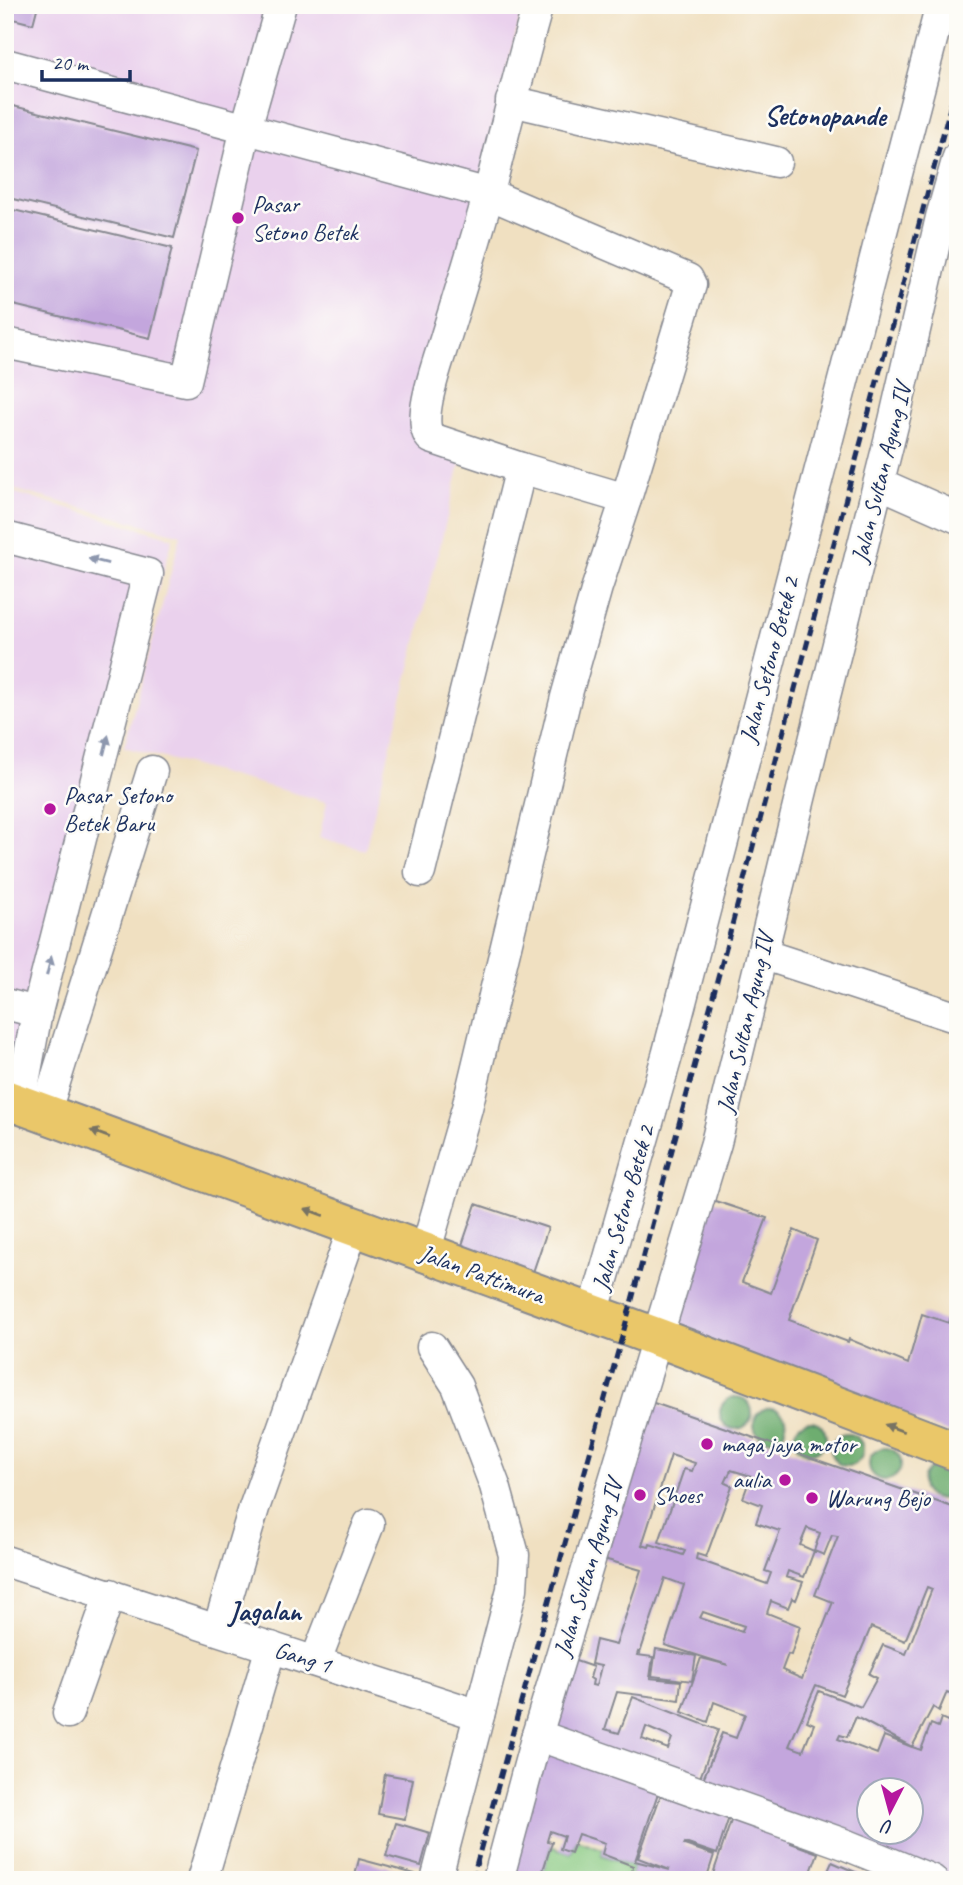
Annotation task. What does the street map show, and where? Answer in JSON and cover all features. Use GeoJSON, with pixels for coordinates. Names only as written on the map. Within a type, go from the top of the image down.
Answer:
{"type":"FeatureCollection","features":[{"type":"Feature","properties":{"kind":"main road","name":"Jalan Pattimura"},"geometry":{"type":"LineString","coordinates":[[24,1106],[659,1338],[958,1452]]}},
{"type":"Feature","properties":{"kind":"street"},"geometry":{"type":"LineString","coordinates":[[5,343],[186,382],[246,128],[281,5]]}},
{"type":"Feature","properties":{"kind":"street"},"geometry":{"type":"LineString","coordinates":[[538,5],[488,194],[431,388],[424,424],[427,434],[432,438],[626,499]]}},
{"type":"Feature","properties":{"kind":"street","name":"Jalan Setono Betek 2"},"geometry":{"type":"LineString","coordinates":[[593,1314],[667,1056],[941,5]]}},
{"type":"Feature","properties":{"kind":"street"},"geometry":{"type":"LineString","coordinates":[[5,64],[488,194],[625,251],[690,282],[691,288],[597,587],[566,697],[467,1108],[425,1253]]}},
{"type":"Feature","properties":{"kind":"street"},"geometry":{"type":"LineString","coordinates":[[511,101],[776,162]]}},
{"type":"Feature","properties":{"kind":"street","name":"Jalan Sultan Agung IV"},"geometry":{"type":"LineString","coordinates":[[498,1880],[537,1735],[716,1143],[879,483],[941,217],[958,157]]}},
{"type":"Feature","properties":{"kind":"street"},"geometry":{"type":"LineString","coordinates":[[420,872],[521,468]]}},
{"type":"Feature","properties":{"kind":"street"},"geometry":{"type":"LineString","coordinates":[[879,483],[958,518]]}},
{"type":"Feature","properties":{"kind":"street"},"geometry":{"type":"LineString","coordinates":[[5,537],[148,574],[37,1012],[24,1106]]}},
{"type":"Feature","properties":{"kind":"street"},"geometry":{"type":"LineString","coordinates":[[24,1106],[152,771]]}},
{"type":"Feature","properties":{"kind":"street"},"geometry":{"type":"LineString","coordinates":[[762,954],[958,1018]]}},
{"type":"Feature","properties":{"kind":"street"},"geometry":{"type":"LineString","coordinates":[[5,1004],[37,1012]]}},
{"type":"Feature","properties":{"kind":"street"},"geometry":{"type":"LineString","coordinates":[[218,1629],[254,1508],[354,1226]]}},
{"type":"Feature","properties":{"kind":"street"},"geometry":{"type":"LineString","coordinates":[[432,1347],[463,1399],[495,1486],[514,1555],[512,1588],[436,1880]]}},
{"type":"Feature","properties":{"kind":"street"},"geometry":{"type":"LineString","coordinates":[[316,1660],[369,1524]]}},
{"type":"Feature","properties":{"kind":"street","name":"Gang 1"},"geometry":{"type":"LineString","coordinates":[[5,1561],[480,1715]]}},
{"type":"Feature","properties":{"kind":"street"},"geometry":{"type":"LineString","coordinates":[[68,1713],[110,1594]]}},
{"type":"Feature","properties":{"kind":"street"},"geometry":{"type":"LineString","coordinates":[[202,1880],[271,1647]]}},
{"type":"Feature","properties":{"kind":"street"},"geometry":{"type":"LineString","coordinates":[[537,1735],[844,1844],[932,1880]]}},
{"type":"Feature","properties":{"kind":"shaded area","name":"Pasar Setono Betek"},"geometry":{"type":"Polygon","coordinates":[[[5,5],[523,5],[417,430],[465,444],[365,850],[319,838],[327,802],[124,747],[181,535],[5,487],[5,5]]]}},
{"type":"Feature","properties":{"kind":"shaded area","name":"Pasar Setono Betek Baru"},"geometry":{"type":"Polygon","coordinates":[[[5,490],[173,538],[14,1083],[5,1080],[5,490]]]}},
{"type":"Feature","properties":{"kind":"green space"},"geometry":{"type":"Polygon","coordinates":[[[736,1397],[747,1402],[752,1413],[747,1424],[736,1429],[725,1424],[720,1413],[725,1402],[736,1397]]]}},
{"type":"Feature","properties":{"kind":"green space"},"geometry":{"type":"Polygon","coordinates":[[[770,1408],[781,1413],[786,1424],[781,1435],[770,1440],[759,1435],[754,1424],[759,1413],[770,1408]]]}},
{"type":"Feature","properties":{"kind":"green space"},"geometry":{"type":"Polygon","coordinates":[[[810,1421],[821,1426],[826,1437],[821,1448],[810,1453],[799,1448],[794,1437],[799,1426],[810,1421]]]}},
{"type":"Feature","properties":{"kind":"green space"},"geometry":{"type":"Polygon","coordinates":[[[847,1434],[858,1439],[863,1450],[858,1461],[847,1466],[836,1461],[831,1450],[836,1439],[847,1434]]]}},
{"type":"Feature","properties":{"kind":"green space"},"geometry":{"type":"Polygon","coordinates":[[[885,1448],[896,1453],[901,1464],[896,1475],[885,1480],[874,1475],[869,1464],[874,1453],[885,1448]]]}},
{"type":"Feature","properties":{"kind":"green space"},"geometry":{"type":"Polygon","coordinates":[[[938,1467],[949,1472],[954,1483],[949,1494],[938,1499],[927,1494],[922,1483],[927,1472],[938,1467]]]}},
{"type":"Feature","properties":{"kind":"green space"},"geometry":{"type":"Polygon","coordinates":[[[577,1840],[603,1849],[602,1855],[633,1866],[631,1880],[540,1880],[551,1846],[571,1853],[577,1840]]]}},
{"type":"Feature","properties":{"kind":"building"},"geometry":{"type":"Polygon","coordinates":[[[5,5],[38,5],[33,24],[5,17],[5,5]]]}},
{"type":"Feature","properties":{"kind":"building"},"geometry":{"type":"Polygon","coordinates":[[[5,104],[196,151],[174,238],[5,197],[5,104]]]}},
{"type":"Feature","properties":{"kind":"building"},"geometry":{"type":"Polygon","coordinates":[[[5,208],[172,248],[150,338],[5,303],[5,208]]]}},
{"type":"Feature","properties":{"kind":"building"},"geometry":{"type":"Polygon","coordinates":[[[703,1197],[767,1218],[742,1282],[771,1293],[794,1230],[817,1240],[789,1320],[848,1342],[849,1339],[908,1364],[922,1314],[949,1323],[953,1310],[958,1312],[958,1436],[675,1331],[703,1197]]]}},
{"type":"Feature","properties":{"kind":"building"},"geometry":{"type":"Polygon","coordinates":[[[476,1204],[548,1228],[532,1275],[460,1251],[476,1204]]]}},
{"type":"Feature","properties":{"kind":"building"},"geometry":{"type":"Polygon","coordinates":[[[651,1402],[958,1509],[958,1696],[947,1692],[939,1711],[933,1707],[912,1747],[921,1750],[931,1724],[938,1727],[941,1718],[952,1723],[955,1715],[958,1716],[958,1863],[952,1880],[856,1846],[925,1846],[925,1776],[855,1776],[855,1846],[701,1784],[722,1733],[736,1738],[745,1714],[714,1702],[708,1722],[682,1712],[701,1658],[728,1665],[665,1645],[684,1585],[665,1578],[640,1653],[637,1655],[653,1657],[650,1678],[681,1681],[679,1700],[617,1692],[605,1729],[619,1733],[633,1697],[718,1730],[695,1791],[542,1734],[567,1658],[593,1667],[590,1678],[593,1680],[592,1685],[596,1686],[601,1666],[591,1664],[596,1640],[616,1645],[641,1570],[604,1559],[651,1402]],[[671,1455],[642,1545],[649,1547],[650,1544],[683,1555],[685,1551],[659,1542],[684,1469],[692,1471],[695,1463],[671,1455]],[[731,1470],[725,1483],[732,1486],[706,1557],[697,1554],[696,1559],[767,1584],[771,1573],[765,1571],[780,1531],[756,1523],[762,1505],[743,1498],[751,1476],[731,1470]],[[807,1528],[800,1545],[814,1551],[820,1533],[807,1528]],[[832,1535],[824,1555],[814,1551],[804,1577],[788,1571],[786,1577],[803,1582],[796,1600],[792,1598],[788,1608],[771,1601],[767,1613],[800,1626],[791,1655],[788,1654],[782,1670],[802,1679],[833,1602],[815,1595],[838,1536],[832,1535]],[[927,1587],[905,1641],[871,1627],[842,1695],[816,1685],[789,1746],[803,1751],[814,1724],[807,1721],[819,1691],[861,1707],[877,1678],[869,1674],[883,1645],[906,1654],[932,1589],[927,1587]],[[703,1612],[700,1618],[742,1632],[744,1626],[703,1612]],[[856,1717],[847,1737],[840,1735],[838,1739],[877,1754],[884,1736],[912,1747],[856,1717]],[[646,1727],[642,1739],[668,1749],[672,1738],[646,1727]]]}},
{"type":"Feature","properties":{"kind":"building"},"geometry":{"type":"Polygon","coordinates":[[[656,1649],[696,1656],[692,1681],[652,1676],[656,1649]]]}},
{"type":"Feature","properties":{"kind":"building"},"geometry":{"type":"Polygon","coordinates":[[[545,1747],[659,1790],[635,1861],[670,1870],[638,1858],[663,1789],[730,1814],[717,1854],[685,1843],[684,1845],[714,1855],[706,1880],[631,1880],[633,1866],[602,1854],[605,1843],[578,1834],[571,1853],[560,1849],[564,1836],[550,1831],[547,1841],[552,1842],[540,1880],[506,1870],[545,1747]]]}},
{"type":"Feature","properties":{"kind":"building"},"geometry":{"type":"Polygon","coordinates":[[[385,1774],[413,1779],[405,1819],[378,1814],[385,1774]]]}},
{"type":"Feature","properties":{"kind":"building"},"geometry":{"type":"Polygon","coordinates":[[[733,1815],[792,1838],[791,1843],[818,1853],[808,1880],[711,1880],[733,1815]]]}},
{"type":"Feature","properties":{"kind":"building"},"geometry":{"type":"Polygon","coordinates":[[[396,1823],[430,1833],[421,1866],[386,1856],[396,1823]]]}},
{"type":"Feature","properties":{"kind":"building"},"geometry":{"type":"Polygon","coordinates":[[[359,1859],[415,1874],[414,1880],[354,1880],[359,1859]]]}},
{"type":"Feature","properties":{"kind":"building"},"geometry":{"type":"Polygon","coordinates":[[[832,1862],[874,1880],[824,1880],[832,1862]]]}},
{"type":"Feature","properties":{"kind":"railway"},"geometry":{"type":"LineString","coordinates":[[472,1880],[625,1326],[958,78]]}},
{"type":"Feature","properties":{"kind":"place","name":"Pasar Setono Betek"},"geometry":{"type":"Point","coordinates":[238,218]}},
{"type":"Feature","properties":{"kind":"place","name":"Pasar Setono Betek Baru"},"geometry":{"type":"Point","coordinates":[50,809]}},
{"type":"Feature","properties":{"kind":"place","name":"maga jaya motor"},"geometry":{"type":"Point","coordinates":[707,1444]}},
{"type":"Feature","properties":{"kind":"place","name":"aulia"},"geometry":{"type":"Point","coordinates":[785,1480]}},
{"type":"Feature","properties":{"kind":"place","name":"Shoes"},"geometry":{"type":"Point","coordinates":[640,1495]}},
{"type":"Feature","properties":{"kind":"place","name":"Warung Bejo"},"geometry":{"type":"Point","coordinates":[812,1498]}},
{"type":"Feature","properties":{"kind":"district","name":"Setonopande"},"geometry":{"type":"Point","coordinates":[825,115]}},
{"type":"Feature","properties":{"kind":"district","name":"Jagalan"},"geometry":{"type":"Point","coordinates":[265,1610]}}]}
